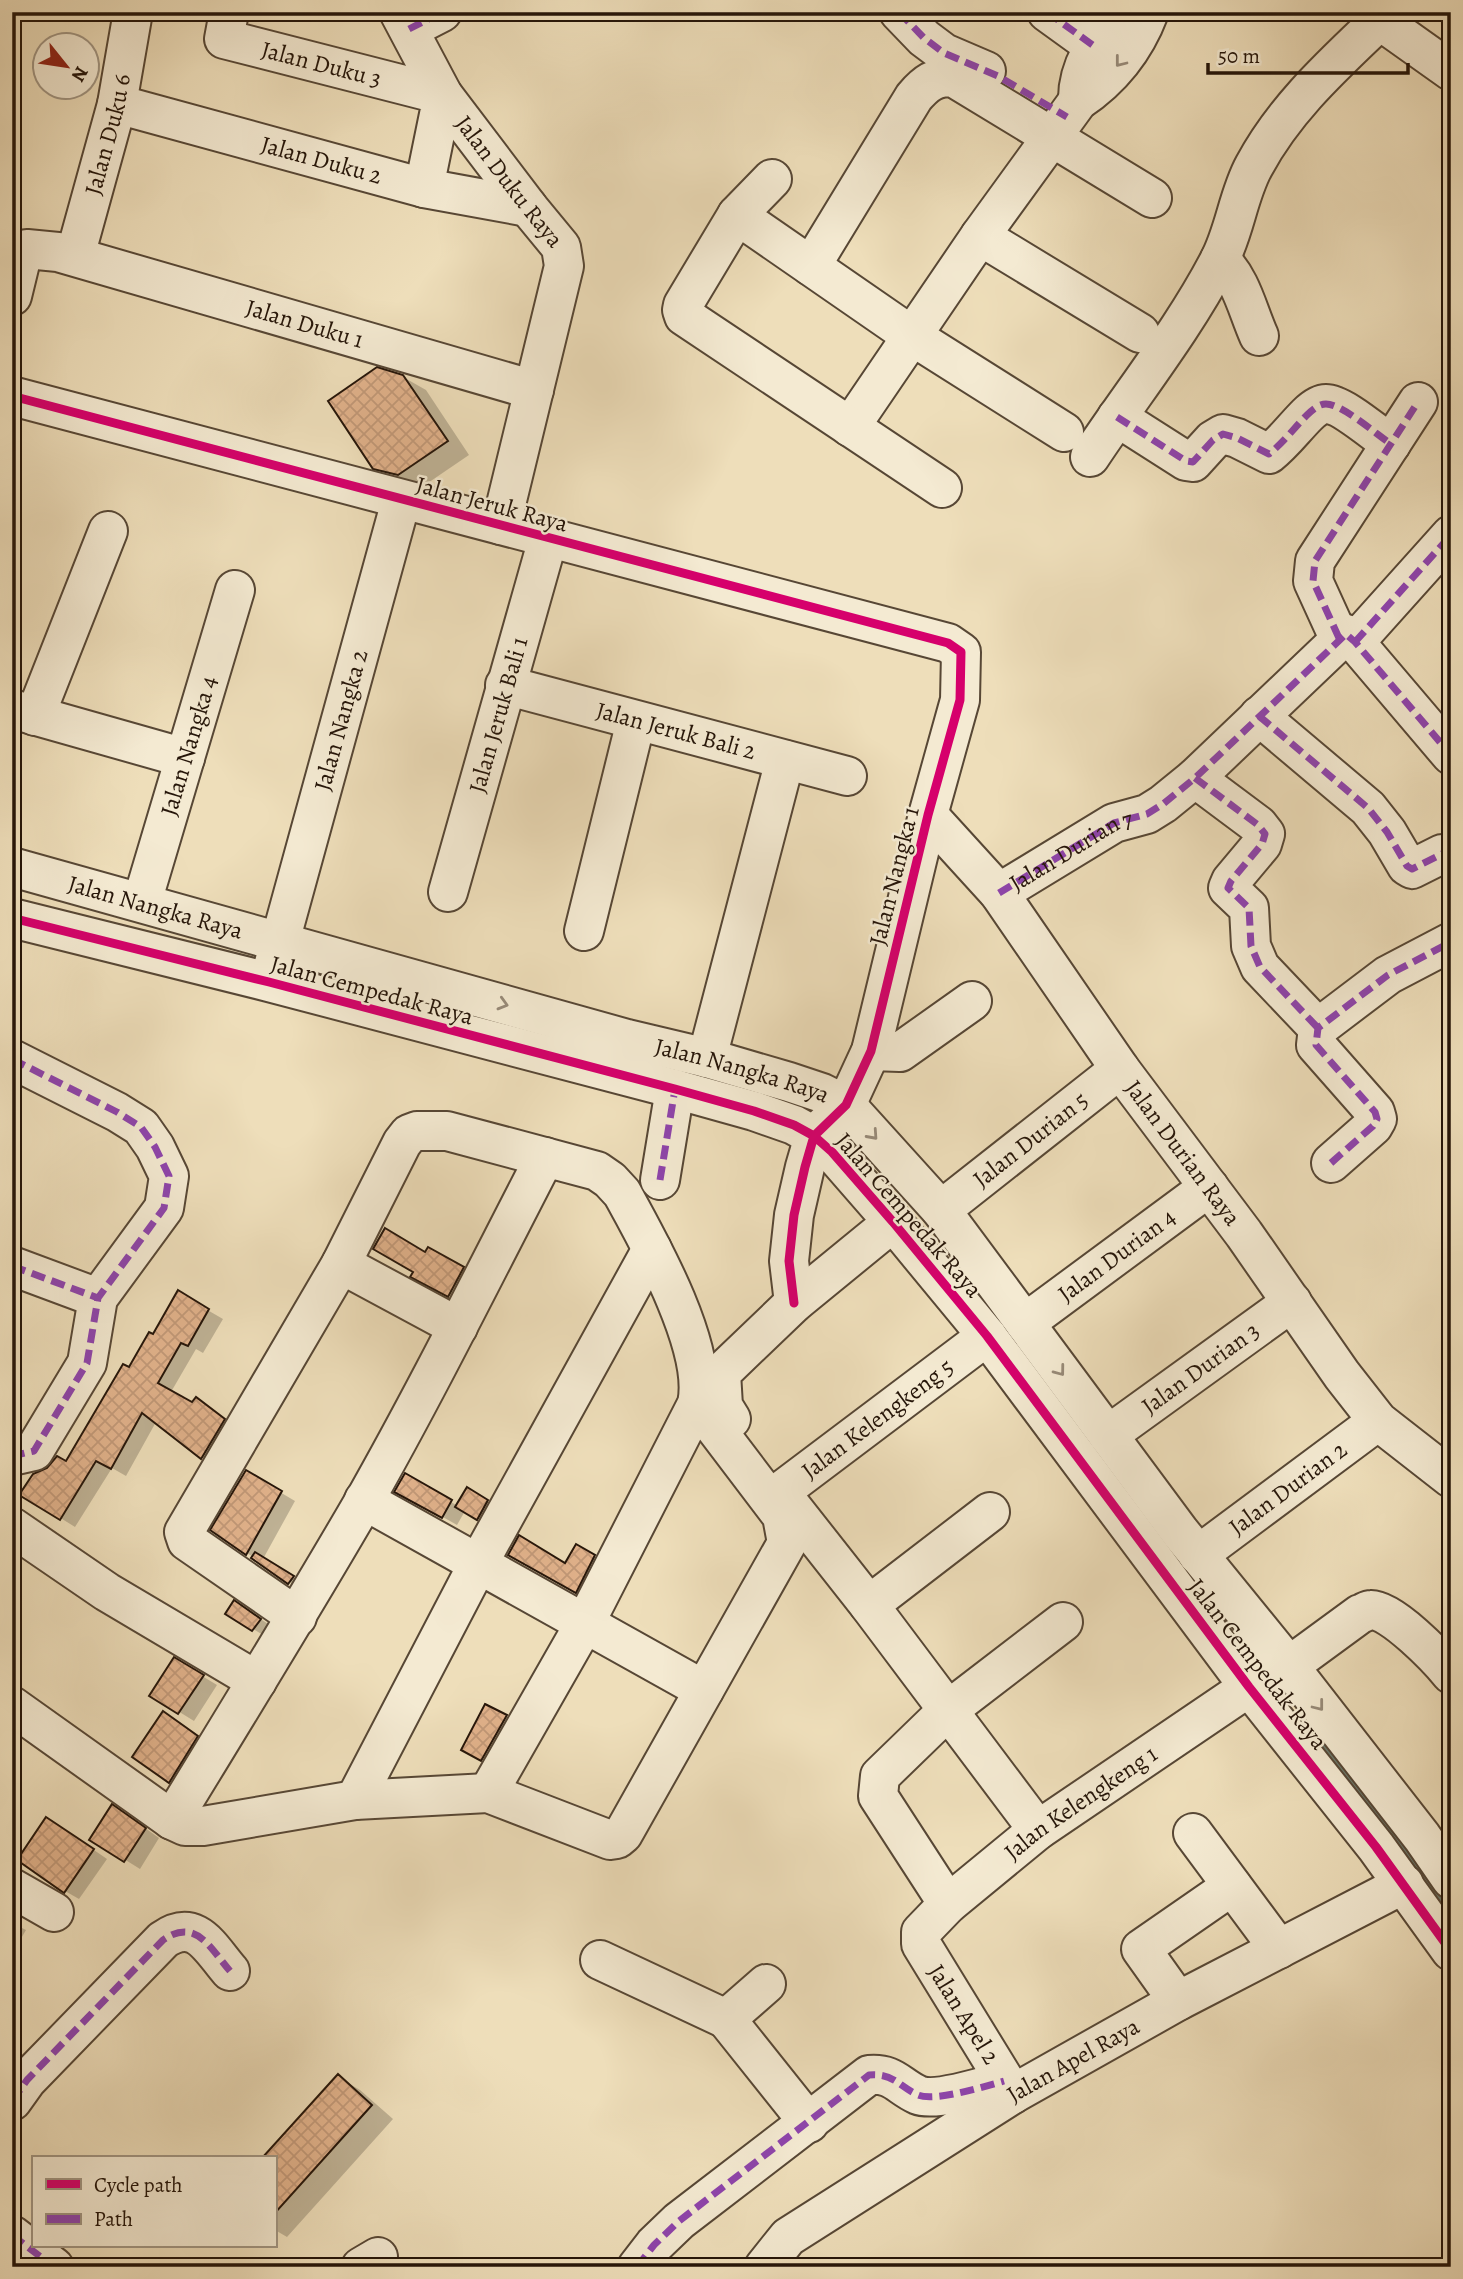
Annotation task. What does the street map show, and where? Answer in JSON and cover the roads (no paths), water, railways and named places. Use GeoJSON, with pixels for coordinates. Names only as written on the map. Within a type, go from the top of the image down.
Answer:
{"type":"FeatureCollection","features":[{"type":"Feature","properties":{"kind":"street","name":"Jalan Duku 6"},"geometry":{"type":"LineString","coordinates":[[75,256],[117,104],[133,12]]}},
{"type":"Feature","properties":{"kind":"street","name":"Jalan Duku 3"},"geometry":{"type":"LineString","coordinates":[[229,12],[224,39],[443,95]]}},
{"type":"Feature","properties":{"kind":"street"},"geometry":{"type":"LineString","coordinates":[[404,21],[442,12]]}},
{"type":"Feature","properties":{"kind":"street"},"geometry":{"type":"LineString","coordinates":[[899,12],[924,38],[944,53],[998,76],[1066,119],[1152,198]]}},
{"type":"Feature","properties":{"kind":"street"},"geometry":{"type":"LineString","coordinates":[[1047,12],[1094,46]]}},
{"type":"Feature","properties":{"kind":"street"},"geometry":{"type":"LineString","coordinates":[[1066,119],[1094,46],[1120,12]]}},
{"type":"Feature","properties":{"kind":"street"},"geometry":{"type":"LineString","coordinates":[[850,427],[980,236],[1066,119],[1100,87],[1134,45],[1149,12]]}},
{"type":"Feature","properties":{"kind":"street"},"geometry":{"type":"LineString","coordinates":[[737,215],[912,336],[1077,444],[1117,417],[1167,347],[1220,259],[1253,167],[1286,116],[1373,17],[1451,71]]}},
{"type":"Feature","properties":{"kind":"street","name":"Jalan Duku Raya"},"geometry":{"type":"LineString","coordinates":[[404,21],[443,95],[561,247],[564,266],[501,524]]}},
{"type":"Feature","properties":{"kind":"street"},"geometry":{"type":"LineString","coordinates":[[811,267],[914,97],[925,84],[939,77],[953,77],[1066,119]]}},
{"type":"Feature","properties":{"kind":"street"},"geometry":{"type":"LineString","coordinates":[[424,188],[443,95]]}},
{"type":"Feature","properties":{"kind":"street","name":"Jalan Duku 2"},"geometry":{"type":"LineString","coordinates":[[117,104],[424,188],[528,207]]}},
{"type":"Feature","properties":{"kind":"street"},"geometry":{"type":"LineString","coordinates":[[772,179],[737,215],[683,304],[684,316],[943,488]]}},
{"type":"Feature","properties":{"kind":"street"},"geometry":{"type":"LineString","coordinates":[[980,236],[1140,334]]}},
{"type":"Feature","properties":{"kind":"street","name":"Jalan Duku 1"},"geometry":{"type":"LineString","coordinates":[[12,296],[22,255],[27,249],[75,256],[534,390]]}},
{"type":"Feature","properties":{"kind":"street"},"geometry":{"type":"LineString","coordinates":[[1220,259],[1241,287],[1259,336]]}},
{"type":"Feature","properties":{"kind":"street","name":"Jalan Jeruk Raya"},"geometry":{"type":"LineString","coordinates":[[12,396],[195,443],[401,501],[501,524],[548,539],[948,643],[961,652]]}},
{"type":"Feature","properties":{"kind":"street"},"geometry":{"type":"LineString","coordinates":[[1418,402],[1315,561],[1313,581],[1347,640],[1451,755]]}},
{"type":"Feature","properties":{"kind":"street"},"geometry":{"type":"LineString","coordinates":[[1117,417],[1186,461],[1193,462],[1213,440],[1223,434],[1269,454],[1308,414],[1326,404],[1339,408],[1391,444]]}},
{"type":"Feature","properties":{"kind":"street","name":"Jalan Nangka 2"},"geometry":{"type":"LineString","coordinates":[[269,982],[401,501]]}},
{"type":"Feature","properties":{"kind":"street"},"geometry":{"type":"LineString","coordinates":[[108,531],[24,713],[185,758]]}},
{"type":"Feature","properties":{"kind":"street"},"geometry":{"type":"LineString","coordinates":[[1318,1028],[1260,967],[1251,946],[1249,908],[1228,888],[1262,844],[1265,834],[1258,824],[1195,778],[1259,716],[1347,640],[1451,535]]}},
{"type":"Feature","properties":{"kind":"street","name":"Jalan Jeruk Bali 1"},"geometry":{"type":"LineString","coordinates":[[448,892],[548,539]]}},
{"type":"Feature","properties":{"kind":"street","name":"Jalan Nangka 4"},"geometry":{"type":"LineString","coordinates":[[142,902],[235,590]]}},
{"type":"Feature","properties":{"kind":"street","name":"Jalan Nangka 1"},"geometry":{"type":"LineString","coordinates":[[846,1105],[871,1051],[928,816],[960,700],[961,652]]}},
{"type":"Feature","properties":{"kind":"street","name":"Jalan Jeruk Bali 2"},"geometry":{"type":"LineString","coordinates":[[505,685],[847,776]]}},
{"type":"Feature","properties":{"kind":"street"},"geometry":{"type":"LineString","coordinates":[[1259,716],[1368,808],[1387,832],[1407,866],[1412,869],[1442,854],[1451,854]]}},
{"type":"Feature","properties":{"kind":"street"},"geometry":{"type":"LineString","coordinates":[[584,931],[636,721]]}},
{"type":"Feature","properties":{"kind":"street"},"geometry":{"type":"LineString","coordinates":[[707,1058],[785,760]]}},
{"type":"Feature","properties":{"kind":"street","name":"Jalan Durian 7"},"geometry":{"type":"LineString","coordinates":[[999,893],[1114,823],[1147,814],[1195,778]]}},
{"type":"Feature","properties":{"kind":"street","name":"Jalan Durian Raya"},"geometry":{"type":"LineString","coordinates":[[928,816],[999,893],[1120,1069],[1378,1421],[1451,1478]]}},
{"type":"Feature","properties":{"kind":"street","name":"Jalan Nangka Raya"},"geometry":{"type":"LineString","coordinates":[[12,867],[627,1039],[707,1058],[822,1093],[846,1105],[941,1210],[1198,1555],[1289,1666],[1422,1837],[1451,1879]]}},
{"type":"Feature","properties":{"kind":"street","name":"Jalan Cempedak Raya"},"geometry":{"type":"LineString","coordinates":[[12,918],[269,982],[675,1089],[764,1114],[814,1136],[832,1152],[893,1222],[981,1340],[1404,1884],[1451,1951]]}},
{"type":"Feature","properties":{"kind":"street"},"geometry":{"type":"LineString","coordinates":[[1331,1163],[1373,1126],[1377,1119],[1375,1111],[1316,1045],[1318,1028],[1388,975],[1451,942]]}},
{"type":"Feature","properties":{"kind":"street"},"geometry":{"type":"LineString","coordinates":[[871,1051],[900,1052],[972,1001]]}},
{"type":"Feature","properties":{"kind":"street"},"geometry":{"type":"LineString","coordinates":[[12,1059],[117,1112],[141,1128],[155,1147],[169,1176],[164,1208],[98,1298],[87,1363],[34,1451],[12,1457]]}},
{"type":"Feature","properties":{"kind":"street","name":"Jalan Durian 5"},"geometry":{"type":"LineString","coordinates":[[941,1210],[1120,1069]]}},
{"type":"Feature","properties":{"kind":"street"},"geometry":{"type":"LineString","coordinates":[[660,1180],[675,1089]]}},
{"type":"Feature","properties":{"kind":"street"},"geometry":{"type":"LineString","coordinates":[[794,1303],[789,1261],[794,1215],[814,1136],[846,1105]]}},
{"type":"Feature","properties":{"kind":"street"},"geometry":{"type":"LineString","coordinates":[[297,1617],[187,1541],[184,1532],[341,1264],[402,1143],[409,1134],[417,1130],[447,1130],[597,1171],[610,1180],[622,1193],[670,1287],[691,1343],[700,1390],[697,1404],[585,1623],[488,1793]]}},
{"type":"Feature","properties":{"kind":"street"},"geometry":{"type":"LineString","coordinates":[[172,1820],[297,1617],[364,1500],[458,1327],[545,1157]]}},
{"type":"Feature","properties":{"kind":"street","name":"Jalan Durian 4"},"geometry":{"type":"LineString","coordinates":[[1025,1323],[1209,1187]]}},
{"type":"Feature","properties":{"kind":"street"},"geometry":{"type":"LineString","coordinates":[[893,1222],[794,1303],[721,1373],[723,1406],[780,1492],[869,1605],[1038,1830]]}},
{"type":"Feature","properties":{"kind":"street"},"geometry":{"type":"LineString","coordinates":[[355,1800],[478,1564],[652,1249]]}},
{"type":"Feature","properties":{"kind":"street"},"geometry":{"type":"LineString","coordinates":[[341,1264],[458,1327]]}},
{"type":"Feature","properties":{"kind":"street"},"geometry":{"type":"LineString","coordinates":[[12,1266],[98,1298]]}},
{"type":"Feature","properties":{"kind":"street","name":"Jalan Durian 3"},"geometry":{"type":"LineString","coordinates":[[1108,1435],[1292,1302]]}},
{"type":"Feature","properties":{"kind":"street","name":"Jalan Kelengkeng 5"},"geometry":{"type":"LineString","coordinates":[[780,1492],[981,1340]]}},
{"type":"Feature","properties":{"kind":"street"},"geometry":{"type":"LineString","coordinates":[[12,1706],[172,1820],[185,1826],[203,1826],[355,1800],[488,1793],[610,1840],[617,1839],[623,1834],[788,1543],[782,1516],[697,1404]]}},
{"type":"Feature","properties":{"kind":"street","name":"Jalan Durian 2"},"geometry":{"type":"LineString","coordinates":[[1198,1555],[1378,1421]]}},
{"type":"Feature","properties":{"kind":"street"},"geometry":{"type":"LineString","coordinates":[[364,1500],[704,1690]]}},
{"type":"Feature","properties":{"kind":"street"},"geometry":{"type":"LineString","coordinates":[[869,1605],[990,1513]]}},
{"type":"Feature","properties":{"kind":"street"},"geometry":{"type":"LineString","coordinates":[[12,1527],[107,1592],[257,1681]]}},
{"type":"Feature","properties":{"kind":"street","name":"Jalan Kelengkeng 1"},"geometry":{"type":"LineString","coordinates":[[921,1932],[948,1904],[1038,1830],[1249,1687],[1289,1666],[1360,1614],[1371,1610],[1381,1613],[1415,1636],[1451,1674]]}},
{"type":"Feature","properties":{"kind":"street"},"geometry":{"type":"LineString","coordinates":[[948,1904],[877,1796],[880,1776],[947,1711],[1063,1622]]}},
{"type":"Feature","properties":{"kind":"street"},"geometry":{"type":"LineString","coordinates":[[1193,1833],[1279,1949]]}},
{"type":"Feature","properties":{"kind":"street","name":"Jalan Apel Raya"},"geometry":{"type":"LineString","coordinates":[[764,2267],[788,2237],[1009,2087],[1404,1884]]}},
{"type":"Feature","properties":{"kind":"street"},"geometry":{"type":"LineString","coordinates":[[1178,2001],[1140,1949],[1232,1886]]}},
{"type":"Feature","properties":{"kind":"street"},"geometry":{"type":"LineString","coordinates":[[12,1888],[54,1912]]}},
{"type":"Feature","properties":{"kind":"street"},"geometry":{"type":"LineString","coordinates":[[12,2101],[27,2080],[163,1940],[173,1933],[186,1931],[198,1935],[230,1972]]}},
{"type":"Feature","properties":{"kind":"street","name":"Jalan Apel 2"},"geometry":{"type":"LineString","coordinates":[[921,1932],[921,1944],[1009,2087]]}},
{"type":"Feature","properties":{"kind":"street"},"geometry":{"type":"LineString","coordinates":[[600,1960],[726,2019],[808,2123]]}},
{"type":"Feature","properties":{"kind":"street"},"geometry":{"type":"LineString","coordinates":[[726,2019],[766,1984]]}},
{"type":"Feature","properties":{"kind":"street"},"geometry":{"type":"LineString","coordinates":[[637,2267],[678,2221],[869,2075],[883,2074],[920,2096],[1009,2087]]}},
{"type":"Feature","properties":{"kind":"street"},"geometry":{"type":"LineString","coordinates":[[12,2235],[54,2267]]}},
{"type":"Feature","properties":{"kind":"waterway"},"geometry":{"type":"LineString","coordinates":[[1319,1736],[1451,1912]]}}]}
